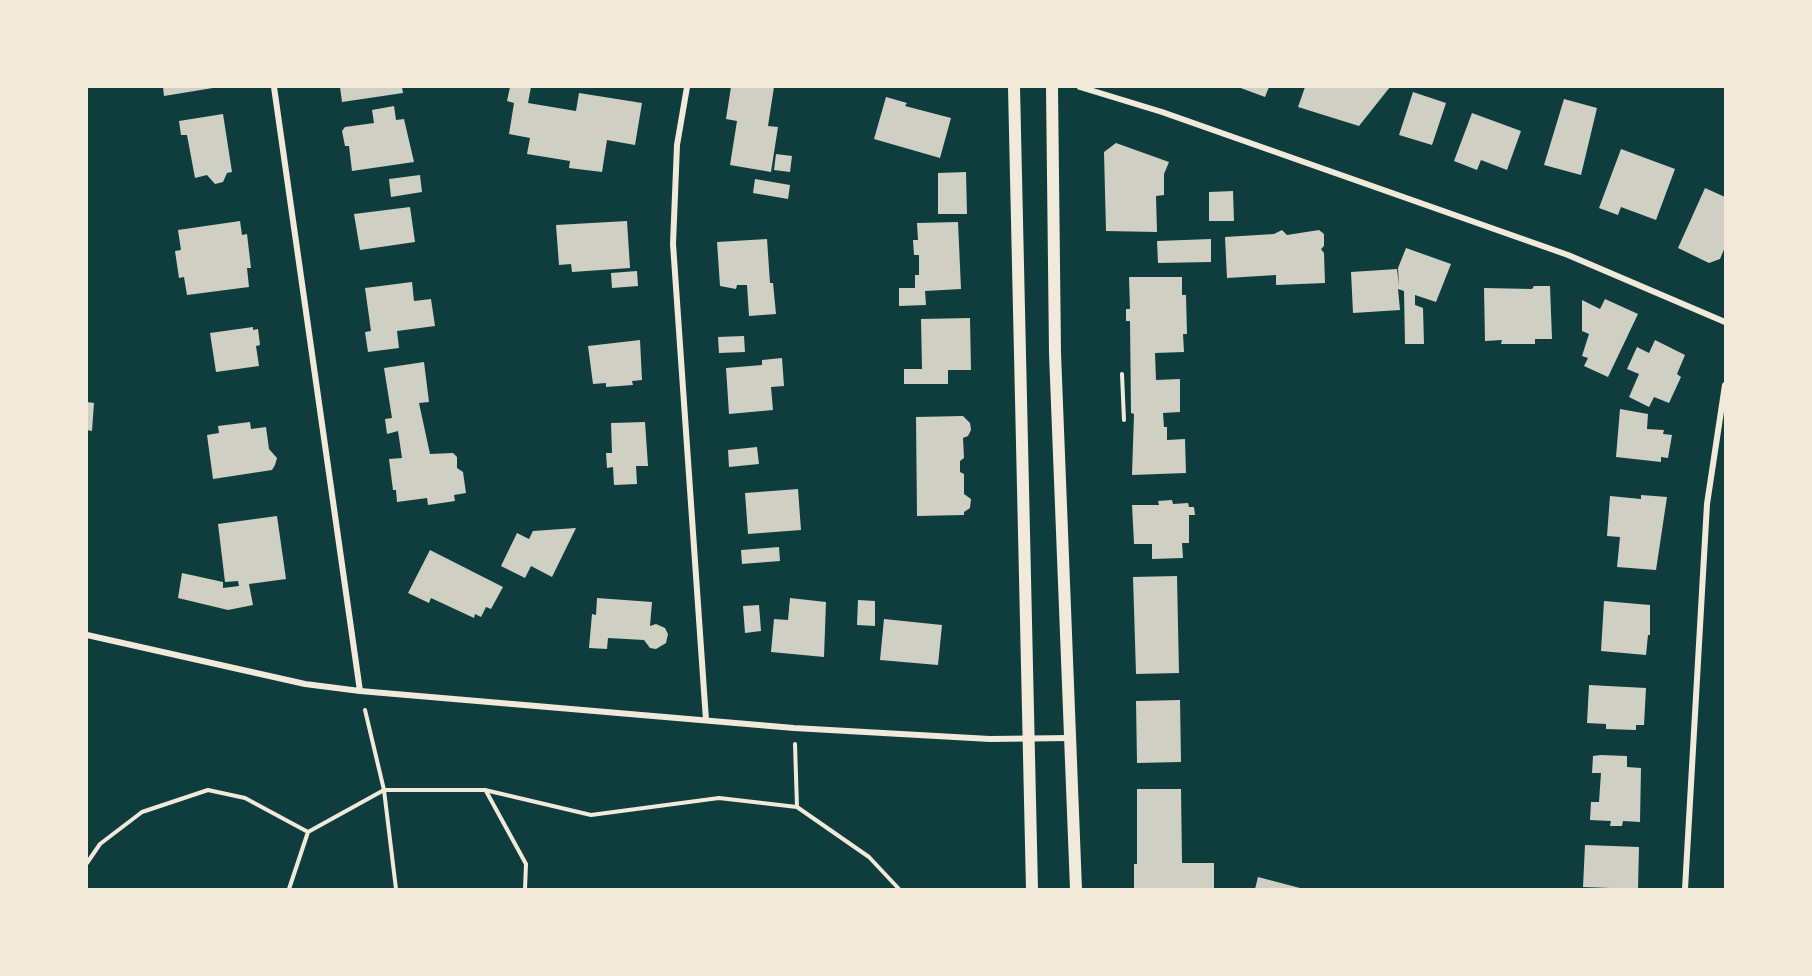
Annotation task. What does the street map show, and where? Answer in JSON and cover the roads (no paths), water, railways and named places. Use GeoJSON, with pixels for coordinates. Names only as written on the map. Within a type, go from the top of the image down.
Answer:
{"type":"FeatureCollection","features":[{"type":"Feature","properties":{"kind":"main road"},"geometry":{"type":"LineString","coordinates":[[1014,87],[1032,889]]}},
{"type":"Feature","properties":{"kind":"main road"},"geometry":{"type":"LineString","coordinates":[[1052,87],[1055,353],[1076,889]]}},
{"type":"Feature","properties":{"kind":"street"},"geometry":{"type":"LineString","coordinates":[[274,87],[360,691]]}},
{"type":"Feature","properties":{"kind":"street"},"geometry":{"type":"LineString","coordinates":[[687,87],[677,145],[673,244],[706,720]]}},
{"type":"Feature","properties":{"kind":"street"},"geometry":{"type":"LineString","coordinates":[[1080,87],[1162,112],[1568,255],[1725,322]]}},
{"type":"Feature","properties":{"kind":"street"},"geometry":{"type":"LineString","coordinates":[[1685,889],[1707,504],[1725,385]]}},
{"type":"Feature","properties":{"kind":"street"},"geometry":{"type":"LineString","coordinates":[[87,635],[305,684],[360,691],[794,728],[1029,740],[1070,738]]}}]}
